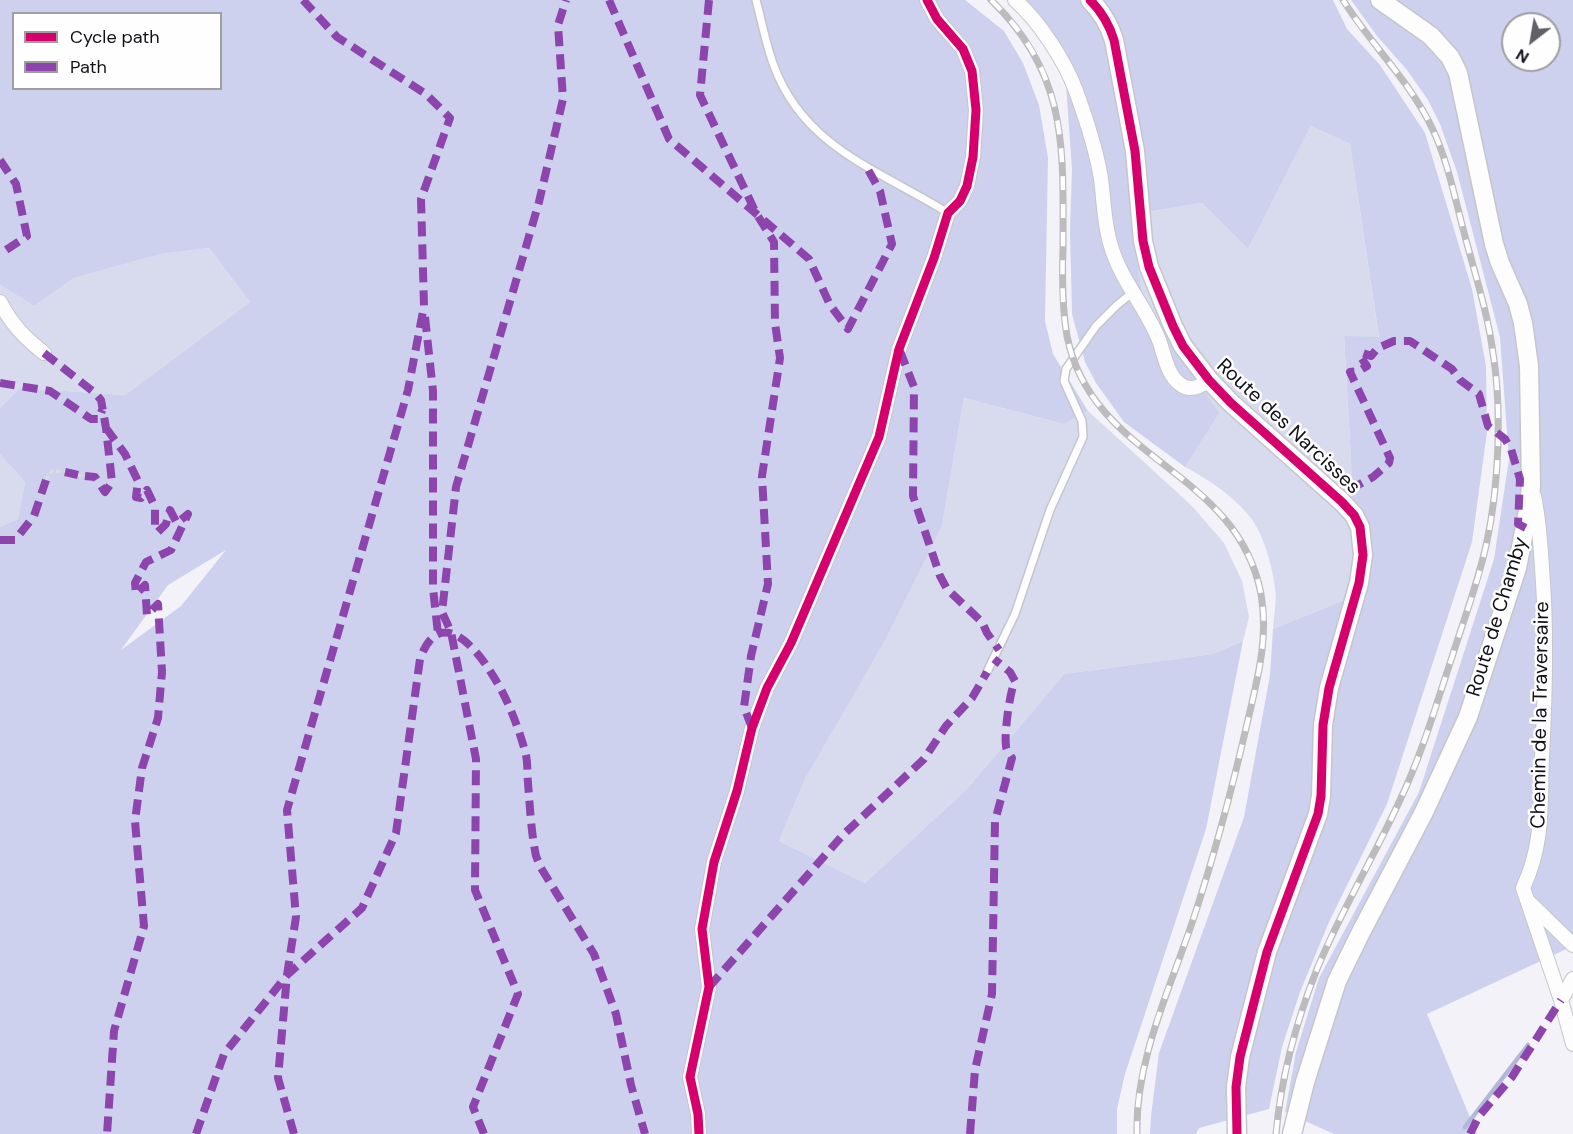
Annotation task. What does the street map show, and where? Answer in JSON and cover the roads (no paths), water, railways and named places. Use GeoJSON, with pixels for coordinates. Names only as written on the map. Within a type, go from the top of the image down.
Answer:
{"type":"FeatureCollection","features":[{"type":"Feature","properties":{"kind":"street"},"geometry":{"type":"LineString","coordinates":[[699,1134],[698,1114],[690,1077],[709,987],[702,929],[714,862],[737,790],[752,728],[767,688],[791,643],[879,437],[899,349],[934,258],[948,213],[960,201],[969,176],[976,134],[976,96],[972,71],[963,49],[937,19],[927,0]]}},
{"type":"Feature","properties":{"kind":"street"},"geometry":{"type":"LineString","coordinates":[[1016,0],[1036,23],[1075,88],[1100,175],[1110,244],[1115,259],[1132,293],[1148,317],[1172,375],[1181,386],[1197,388],[1209,380]]}},
{"type":"Feature","properties":{"kind":"street","name":"Route des Narcisses"},"geometry":{"type":"LineString","coordinates":[[1090,0],[1102,12],[1114,40],[1135,151],[1138,206],[1149,267],[1164,308],[1183,346],[1209,380],[1231,403],[1342,502],[1354,515],[1363,541],[1364,555],[1360,575],[1329,688],[1323,725],[1321,796],[1318,814],[1267,952],[1240,1057],[1236,1087],[1237,1134]]}},
{"type":"Feature","properties":{"kind":"street","name":"Route de Chamby"},"geometry":{"type":"LineString","coordinates":[[1292,1134],[1305,1082],[1337,981],[1424,812],[1468,717],[1517,568],[1528,517],[1531,486],[1529,366],[1523,323],[1518,304],[1494,244],[1458,74],[1450,57],[1437,41],[1380,0]]}},
{"type":"Feature","properties":{"kind":"street"},"geometry":{"type":"LineString","coordinates":[[0,302],[9,320],[26,339],[44,353]]}},
{"type":"Feature","properties":{"kind":"street","name":"Chemin de la Traversaire"},"geometry":{"type":"LineString","coordinates":[[1531,486],[1540,526],[1546,639],[1541,823],[1532,869],[1523,888],[1561,1000],[1573,1044]]}},
{"type":"Feature","properties":{"kind":"street"},"geometry":{"type":"LineString","coordinates":[[1528,901],[1573,945]]}},
{"type":"Feature","properties":{"kind":"street"},"geometry":{"type":"LineString","coordinates":[[1561,1000],[1573,979]]}},
{"type":"Feature","properties":{"kind":"lane"},"geometry":{"type":"LineString","coordinates":[[756,0],[774,67],[796,106],[812,127],[841,150],[948,213]]}},
{"type":"Feature","properties":{"kind":"lane"},"geometry":{"type":"LineString","coordinates":[[987,672],[1015,614],[1043,528],[1083,437],[1082,421],[1064,381],[1066,369],[1096,326],[1132,293]]}},
{"type":"Feature","properties":{"kind":"waterway"},"geometry":{"type":"LineString","coordinates":[[1465,1127],[1528,1045]]}},
{"type":"Feature","properties":{"kind":"railway"},"geometry":{"type":"LineString","coordinates":[[991,0],[1016,28],[1035,56],[1048,85],[1056,115],[1063,178],[1064,314],[1067,336],[1082,378],[1104,412],[1133,440],[1196,490],[1224,518],[1247,552],[1261,594],[1264,627],[1255,692],[1209,869],[1148,1051],[1138,1106],[1137,1134]]}},
{"type":"Feature","properties":{"kind":"railway"},"geometry":{"type":"LineString","coordinates":[[1276,1134],[1286,1071],[1309,989],[1336,926],[1408,783],[1422,747],[1484,556],[1497,472],[1498,398],[1491,339],[1444,156],[1414,96],[1343,0]]}}]}
